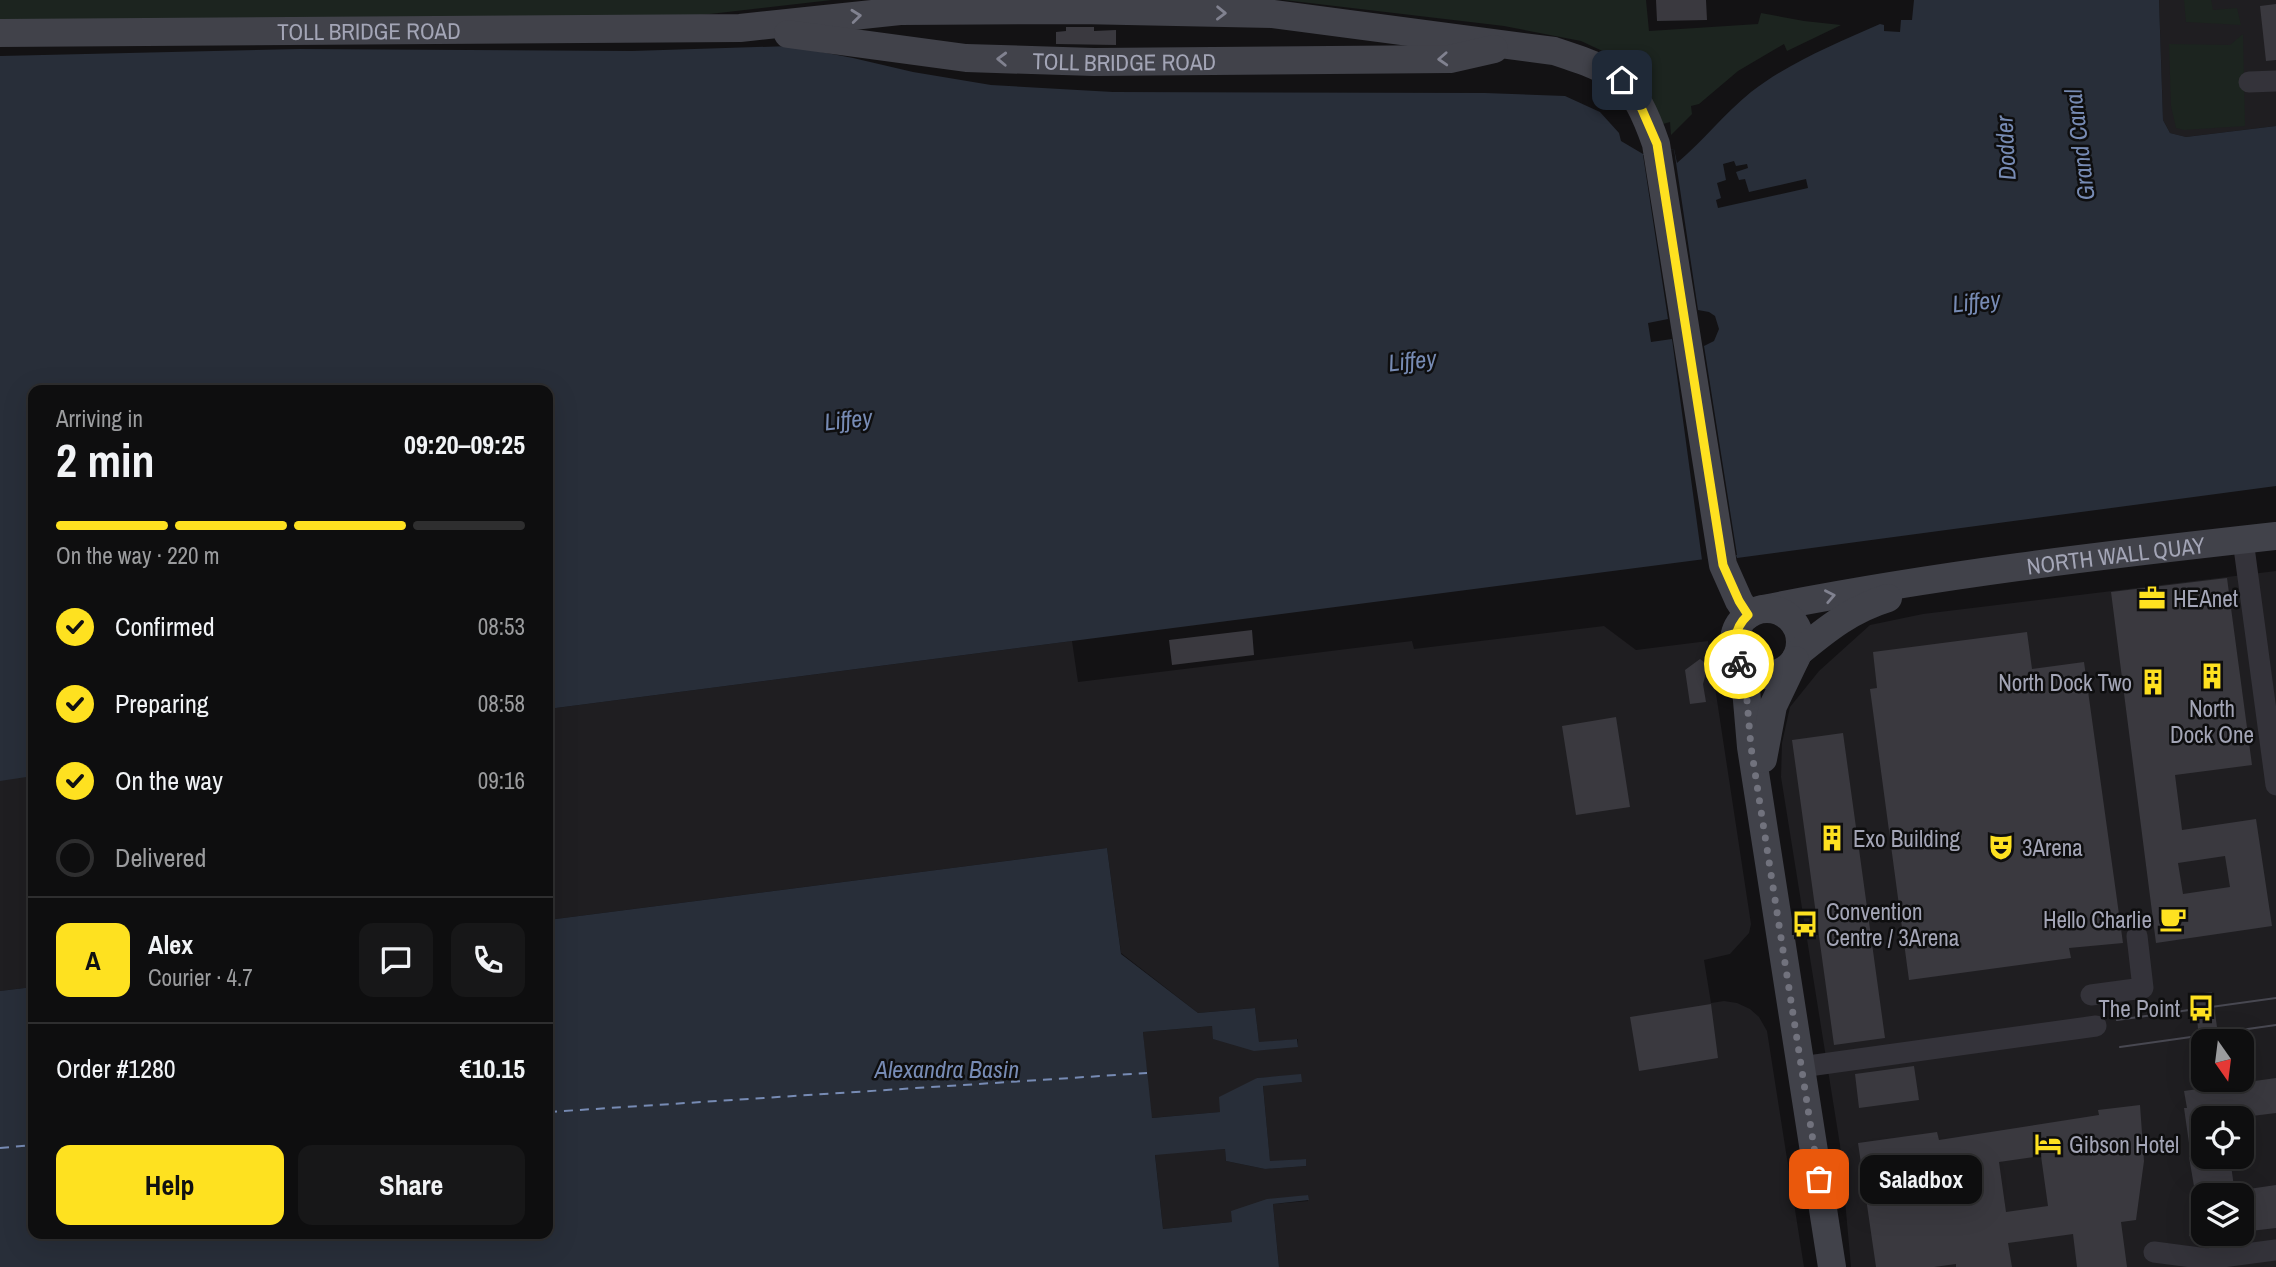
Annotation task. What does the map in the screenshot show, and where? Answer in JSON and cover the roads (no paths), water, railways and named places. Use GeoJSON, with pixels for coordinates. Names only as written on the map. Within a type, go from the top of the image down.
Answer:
{"type":"FeatureCollection","features":[{"type":"Feature","properties":{"kind":"main road","name":"TOLL BRIDGE ROAD"},"geometry":{"type":"LineString","coordinates":[[0,33],[740,28],[900,11],[1259,13],[1554,51],[1597,65],[1622,80],[1637,98],[1657,144],[1723,565],[1739,601],[1756,612]]}},
{"type":"Feature","properties":{"kind":"main road","name":"TOLL BRIDGE ROAD"},"geometry":{"type":"LineString","coordinates":[[740,28],[966,58],[1094,62],[1450,60],[1510,45]]}},
{"type":"Feature","properties":{"kind":"main road","name":"NORTH WALL QUAY"},"geometry":{"type":"LineString","coordinates":[[1756,612],[1849,592],[1955,576],[2276,536]]}},
{"type":"Feature","properties":{"kind":"main road","name":"NORTH WALL QUAY"},"geometry":{"type":"LineString","coordinates":[[1797,656],[1840,620],[1863,606],[1955,576]]}},
{"type":"Feature","properties":{"kind":"main road"},"geometry":{"type":"LineString","coordinates":[[1760,801],[1763,748],[1773,706],[1797,656],[1800,635],[1792,621],[1779,611],[1756,612],[1736,633],[1735,649],[1746,689],[1751,747],[1833,1264]]}},
{"type":"Feature","properties":{"kind":"main road"},"geometry":{"type":"LineString","coordinates":[[1735,649],[1743,664],[1757,673],[1774,674],[1789,666],[1797,656]]}},
{"type":"Feature","properties":{"kind":"street"},"geometry":{"type":"LineString","coordinates":[[2249,82],[2276,81]]}},
{"type":"Feature","properties":{"kind":"street"},"geometry":{"type":"LineString","coordinates":[[2242,540],[2276,785]]}},
{"type":"Feature","properties":{"kind":"street"},"geometry":{"type":"LineString","coordinates":[[2091,995],[2143,988],[2137,936]]}},
{"type":"Feature","properties":{"kind":"street"},"geometry":{"type":"LineString","coordinates":[[1801,1067],[2096,1026]]}},
{"type":"Feature","properties":{"kind":"street"},"geometry":{"type":"LineString","coordinates":[[2154,1252],[2207,1259],[2276,1250]]}},
{"type":"Feature","properties":{"kind":"water"},"geometry":{"type":"Polygon","coordinates":[[[1914,0],[2159,0],[2163,120],[2170,133],[2186,137],[2276,126],[2276,486],[1737,558],[1736,555],[553,708],[553,385],[28,385],[28,777],[0,781],[0,56],[300,49],[632,51],[790,46],[991,85],[1113,92],[1485,93],[1565,96],[1600,112],[1619,133],[1621,141],[1643,154],[1674,149],[1677,163],[1741,100],[1766,81],[1813,54],[1880,24],[1884,25],[1884,31],[1900,32],[1901,20],[1912,20],[1914,0]]]}},
{"type":"Feature","properties":{"kind":"water","name":"Alexandra Basin"},"geometry":{"type":"Polygon","coordinates":[[[1107,848],[1121,954],[1198,1013],[1255,1008],[1259,1042],[1297,1039],[1298,1047],[1254,1051],[1213,1039],[1212,1026],[1143,1032],[1152,1118],[1220,1112],[1219,1097],[1257,1078],[1301,1074],[1302,1082],[1263,1086],[1270,1161],[1306,1159],[1306,1166],[1265,1169],[1226,1161],[1225,1149],[1155,1155],[1163,1229],[1232,1222],[1231,1211],[1267,1199],[1308,1195],[1309,1200],[1273,1204],[1279,1267],[0,1267],[0,991],[28,988],[28,1239],[553,1239],[553,919],[1107,848]]]}},
{"type":"Feature","properties":{"kind":"tram line"},"geometry":{"type":"LineString","coordinates":[[2117,1020],[2276,998]]}},
{"type":"Feature","properties":{"kind":"tram line"},"geometry":{"type":"LineString","coordinates":[[2120,1047],[2276,1025]]}},
{"type":"Feature","properties":{"kind":"place","name":"HEAnet"},"geometry":{"type":"Point","coordinates":[2152,598]}},
{"type":"Feature","properties":{"kind":"place","name":"North Dock One"},"geometry":{"type":"Point","coordinates":[2212,676]}},
{"type":"Feature","properties":{"kind":"place","name":"North Dock Two"},"geometry":{"type":"Point","coordinates":[2153,682]}},
{"type":"Feature","properties":{"kind":"place","name":"Exo Building"},"geometry":{"type":"Point","coordinates":[1832,838]}},
{"type":"Feature","properties":{"kind":"place","name":"3Arena"},"geometry":{"type":"Point","coordinates":[2001,847]}},
{"type":"Feature","properties":{"kind":"place","name":"Hello Charlie"},"geometry":{"type":"Point","coordinates":[2173,919]}},
{"type":"Feature","properties":{"kind":"place","name":"Convention Centre / 3Arena"},"geometry":{"type":"Point","coordinates":[1805,924]}},
{"type":"Feature","properties":{"kind":"place","name":"The Point"},"geometry":{"type":"Point","coordinates":[2201,1008]}},
{"type":"Feature","properties":{"kind":"place","name":"Gibson Hotel"},"geometry":{"type":"Point","coordinates":[2048,1144]}},
{"type":"Feature","properties":{"kind":"place","name":"Saladbox"},"geometry":{"type":"Point","coordinates":[1819,1179]}},
{"type":"Feature","properties":{"kind":"water label","name":"Grand Canal"},"geometry":{"type":"Point","coordinates":[2079,145]}},
{"type":"Feature","properties":{"kind":"water label","name":"Dodder"},"geometry":{"type":"Point","coordinates":[2005,148]}},
{"type":"Feature","properties":{"kind":"water label","name":"Liffey"},"geometry":{"type":"Point","coordinates":[1976,301]}},
{"type":"Feature","properties":{"kind":"water label","name":"Liffey"},"geometry":{"type":"Point","coordinates":[1412,360]}},
{"type":"Feature","properties":{"kind":"water label","name":"Liffey"},"geometry":{"type":"Point","coordinates":[848,419]}}]}
